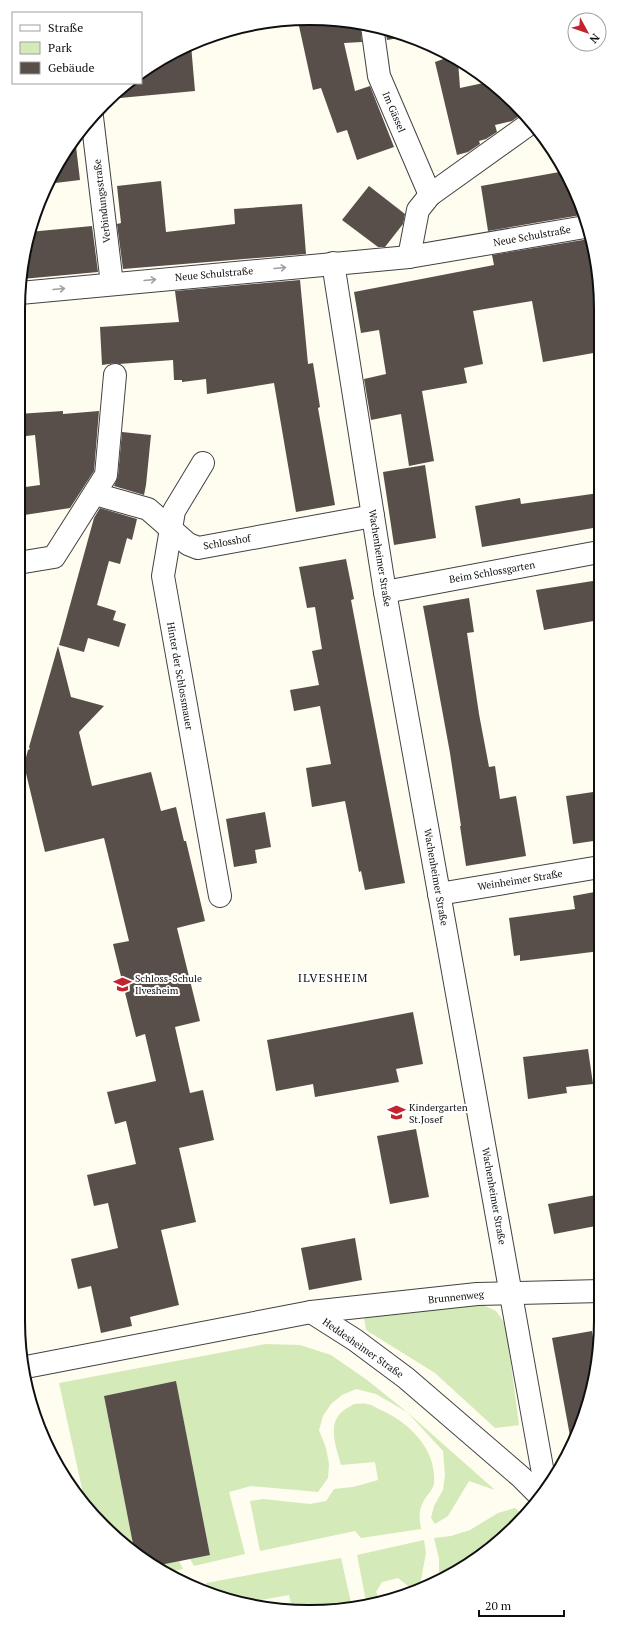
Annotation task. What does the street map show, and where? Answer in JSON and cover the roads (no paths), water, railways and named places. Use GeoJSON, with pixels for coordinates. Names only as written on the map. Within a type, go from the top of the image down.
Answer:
{"type":"FeatureCollection","features":[{"type":"Feature","properties":{"kind":"street","name":"Im Gässel"},"geometry":{"type":"LineString","coordinates":[[373,32],[379,76],[430,195]]}},
{"type":"Feature","properties":{"kind":"street","name":"Verbindungsstraße"},"geometry":{"type":"LineString","coordinates":[[93,125],[112,284]]}},
{"type":"Feature","properties":{"kind":"street"},"geometry":{"type":"LineString","coordinates":[[409,258],[418,210],[430,195],[526,126]]}},
{"type":"Feature","properties":{"kind":"street","name":"Neue Schulstraße"},"geometry":{"type":"LineString","coordinates":[[26,292],[332,263],[409,258],[582,228]]}},
{"type":"Feature","properties":{"kind":"street","name":"Wachenheimer Straße"},"geometry":{"type":"LineString","coordinates":[[332,263],[385,592],[512,1292],[544,1481]]}},
{"type":"Feature","properties":{"kind":"street"},"geometry":{"type":"LineString","coordinates":[[25,562],[54,557],[106,475],[115,375]]}},
{"type":"Feature","properties":{"kind":"street","name":"Hinter der Schlossmauer"},"geometry":{"type":"LineString","coordinates":[[203,463],[174,511],[163,576],[220,896]]}},
{"type":"Feature","properties":{"kind":"street","name":"Schlosshof"},"geometry":{"type":"LineString","coordinates":[[95,494],[148,509],[188,544],[198,548],[373,516]]}},
{"type":"Feature","properties":{"kind":"street","name":"Beim Schlossgarten"},"geometry":{"type":"LineString","coordinates":[[385,592],[594,553]]}},
{"type":"Feature","properties":{"kind":"street","name":"Weinheimer Straße"},"geometry":{"type":"LineString","coordinates":[[439,894],[594,868]]}},
{"type":"Feature","properties":{"kind":"street","name":"Brunnenweg"},"geometry":{"type":"LineString","coordinates":[[311,1312],[477,1294],[594,1291]]}},
{"type":"Feature","properties":{"kind":"street"},"geometry":{"type":"LineString","coordinates":[[28,1367],[311,1312]]}},
{"type":"Feature","properties":{"kind":"street","name":"Heddesheimer Straße"},"geometry":{"type":"LineString","coordinates":[[311,1312],[355,1340],[406,1378],[521,1477],[536,1492]]}},
{"type":"Feature","properties":{"kind":"place","name":"Schloss-Schule Ilvesheim"},"geometry":{"type":"Point","coordinates":[122,984]}},
{"type":"Feature","properties":{"kind":"place","name":"Kindergarten St.Josef"},"geometry":{"type":"Point","coordinates":[396,1113]}},
{"type":"Feature","properties":{"kind":"district","name":"ILVESHEIM"},"geometry":{"type":"Point","coordinates":[333,977]}}]}
